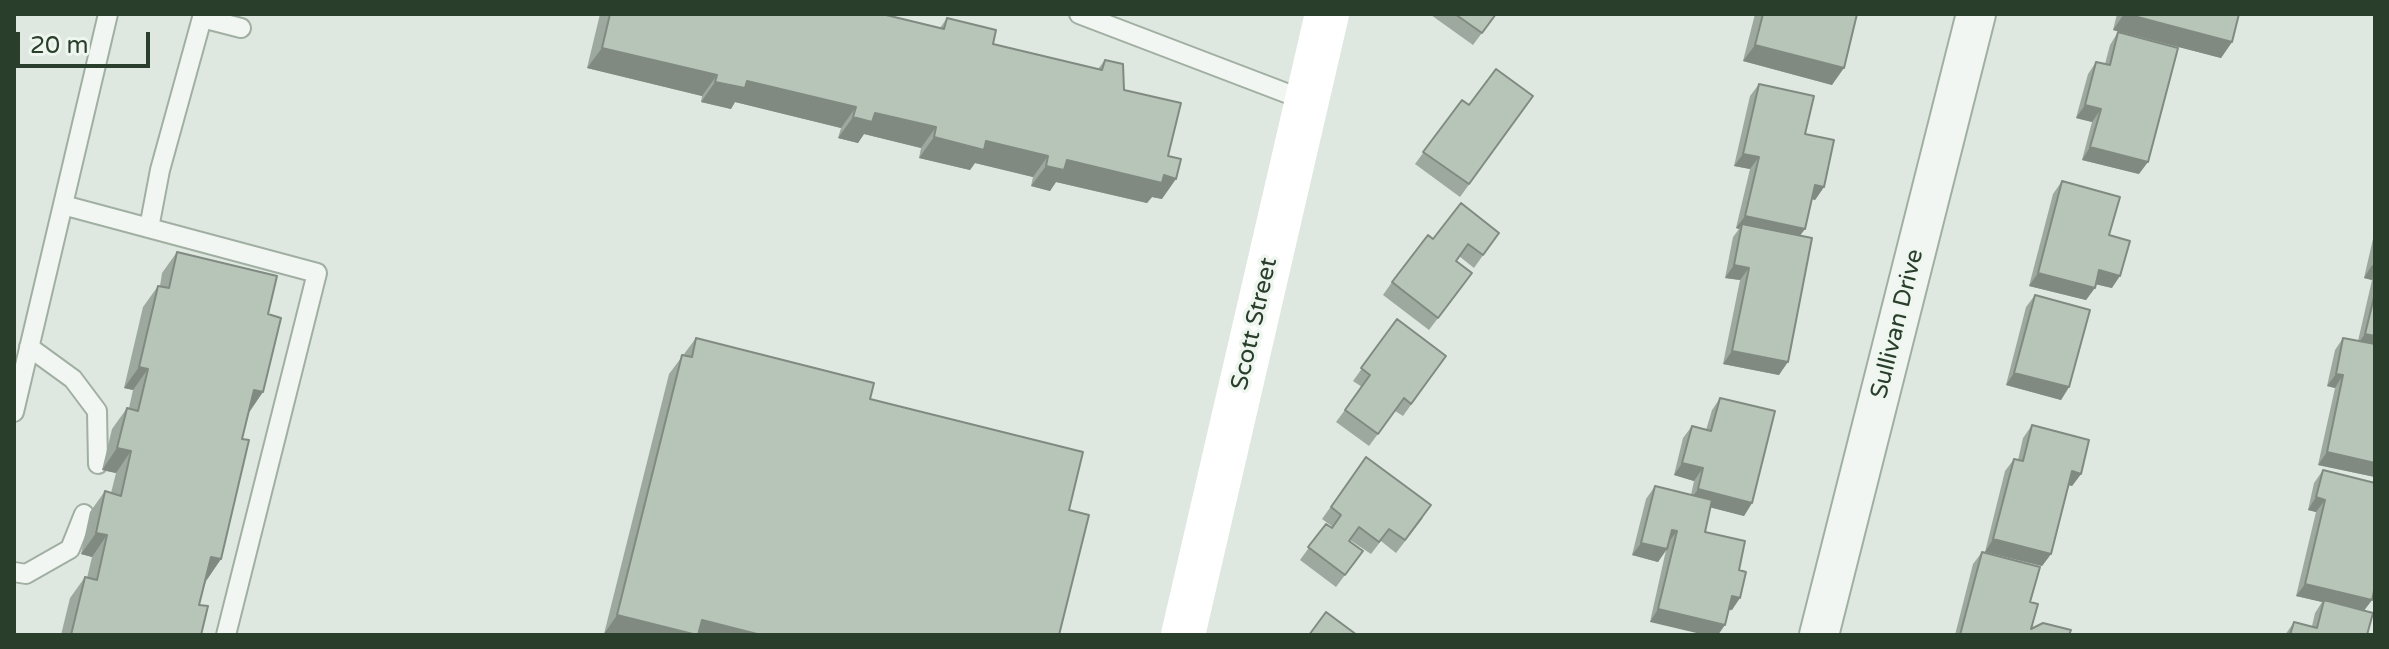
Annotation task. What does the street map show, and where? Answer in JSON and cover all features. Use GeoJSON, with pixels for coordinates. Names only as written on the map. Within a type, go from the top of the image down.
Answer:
{"type":"FeatureCollection","features":[{"type":"Feature","properties":{"kind":"main road","name":"Scott Street"},"geometry":{"type":"LineString","coordinates":[[1183,635],[1327,14]]}},
{"type":"Feature","properties":{"kind":"street","name":"Sullivan Drive"},"geometry":{"type":"LineString","coordinates":[[1819,635],[1976,14]]}},
{"type":"Feature","properties":{"kind":"lane"},"geometry":{"type":"LineString","coordinates":[[14,412],[108,14]]}},
{"type":"Feature","properties":{"kind":"lane"},"geometry":{"type":"LineString","coordinates":[[1079,14],[1307,101]]}},
{"type":"Feature","properties":{"kind":"lane"},"geometry":{"type":"LineString","coordinates":[[149,228],[160,170],[202,18],[241,28]]}},
{"type":"Feature","properties":{"kind":"lane"},"geometry":{"type":"LineString","coordinates":[[63,205],[317,273],[226,635]]}},
{"type":"Feature","properties":{"kind":"lane"},"geometry":{"type":"LineString","coordinates":[[29,347],[73,379],[97,411],[98,464]]}},
{"type":"Feature","properties":{"kind":"lane"},"geometry":{"type":"LineString","coordinates":[[14,572],[26,574],[70,549],[84,514]]}},
{"type":"Feature","properties":{"kind":"building"},"geometry":{"type":"Polygon","coordinates":[[[610,14],[882,14],[944,29],[947,18],[996,30],[993,44],[1102,70],[1105,60],[1123,64],[1124,90],[1181,103],[1168,156],[1181,159],[1176,179],[1164,175],[1162,183],[1067,160],[1064,170],[1046,166],[1048,156],[986,141],[984,150],[934,137],[936,127],[875,113],[872,122],[853,117],[856,107],[747,81],[745,88],[715,82],[717,75],[602,48],[610,14]]]}},
{"type":"Feature","properties":{"kind":"building"},"geometry":{"type":"Polygon","coordinates":[[[1455,14],[1496,14],[1482,33],[1455,14]]]}},
{"type":"Feature","properties":{"kind":"building"},"geometry":{"type":"Polygon","coordinates":[[[1763,14],[1857,14],[1844,68],[1755,45],[1763,14]]]}},
{"type":"Feature","properties":{"kind":"building"},"geometry":{"type":"Polygon","coordinates":[[[2126,14],[2239,14],[2232,42],[2126,14]]]}},
{"type":"Feature","properties":{"kind":"building"},"geometry":{"type":"Polygon","coordinates":[[[2118,32],[2178,48],[2148,162],[2090,147],[2101,109],[2085,105],[2096,62],[2110,65],[2118,32]]]}},
{"type":"Feature","properties":{"kind":"building"},"geometry":{"type":"Polygon","coordinates":[[[1496,69],[1533,96],[1469,184],[1423,152],[1462,100],[1469,105],[1496,69]]]}},
{"type":"Feature","properties":{"kind":"building"},"geometry":{"type":"Polygon","coordinates":[[[1759,84],[1814,96],[1805,134],[1834,140],[1824,187],[1815,185],[1805,229],[1745,216],[1759,157],[1743,154],[1759,84]]]}},
{"type":"Feature","properties":{"kind":"building"},"geometry":{"type":"Polygon","coordinates":[[[2062,181],[2120,197],[2109,235],[2130,241],[2120,276],[2099,270],[2095,288],[2038,273],[2062,181]]]}},
{"type":"Feature","properties":{"kind":"building"},"geometry":{"type":"Polygon","coordinates":[[[1461,203],[1499,233],[1483,255],[1468,244],[1456,261],[1472,273],[1438,318],[1392,282],[1428,235],[1433,239],[1461,203]]]}},
{"type":"Feature","properties":{"kind":"building"},"geometry":{"type":"Polygon","coordinates":[[[1742,224],[1812,238],[1788,362],[1732,351],[1749,268],[1734,265],[1742,224]]]}},
{"type":"Feature","properties":{"kind":"building"},"geometry":{"type":"Polygon","coordinates":[[[177,252],[277,276],[268,314],[281,318],[263,392],[254,390],[242,439],[249,440],[221,559],[211,557],[199,605],[208,606],[201,635],[71,635],[85,577],[97,580],[107,535],[96,533],[105,491],[121,496],[131,451],[117,448],[127,408],[138,411],[148,369],[139,367],[158,286],[169,288],[177,252]]]}},
{"type":"Feature","properties":{"kind":"building"},"geometry":{"type":"Polygon","coordinates":[[[2375,293],[2375,336],[2365,334],[2375,293]]]}},
{"type":"Feature","properties":{"kind":"building"},"geometry":{"type":"Polygon","coordinates":[[[2035,295],[2090,310],[2069,387],[2014,373],[2035,295]]]}},
{"type":"Feature","properties":{"kind":"building"},"geometry":{"type":"Polygon","coordinates":[[[1397,319],[1446,356],[1411,404],[1404,398],[1378,434],[1345,410],[1370,375],[1361,368],[1397,319]]]}},
{"type":"Feature","properties":{"kind":"building"},"geometry":{"type":"Polygon","coordinates":[[[696,338],[874,383],[870,399],[1083,452],[1069,510],[1089,515],[1059,635],[761,635],[702,620],[697,635],[617,615],[682,355],[692,357],[696,338]]]}},
{"type":"Feature","properties":{"kind":"building"},"geometry":{"type":"Polygon","coordinates":[[[2343,338],[2375,344],[2375,463],[2327,452],[2343,375],[2336,374],[2343,338]]]}},
{"type":"Feature","properties":{"kind":"building"},"geometry":{"type":"Polygon","coordinates":[[[1720,398],[1775,411],[1752,503],[1698,489],[1703,468],[1682,463],[1692,426],[1711,431],[1720,398]]]}},
{"type":"Feature","properties":{"kind":"building"},"geometry":{"type":"Polygon","coordinates":[[[2032,425],[2089,440],[2081,474],[2072,471],[2051,554],[1993,539],[2014,459],[2023,461],[2032,425]]]}},
{"type":"Feature","properties":{"kind":"building"},"geometry":{"type":"Polygon","coordinates":[[[1366,457],[1431,505],[1405,540],[1389,529],[1379,542],[1359,527],[1349,541],[1363,551],[1345,575],[1308,547],[1326,524],[1332,528],[1341,515],[1331,507],[1366,457]]]}},
{"type":"Feature","properties":{"kind":"building"},"geometry":{"type":"Polygon","coordinates":[[[2323,470],[2375,483],[2375,586],[2372,600],[2305,584],[2325,500],[2316,497],[2323,470]]]}},
{"type":"Feature","properties":{"kind":"building"},"geometry":{"type":"Polygon","coordinates":[[[1655,486],[1712,500],[1705,532],[1745,541],[1739,570],[1746,572],[1740,598],[1732,596],[1725,625],[1658,609],[1677,531],[1672,530],[1667,549],[1641,543],[1655,486]]]}},
{"type":"Feature","properties":{"kind":"building"},"geometry":{"type":"Polygon","coordinates":[[[1982,552],[2040,567],[2030,602],[2038,604],[2031,629],[2043,623],[2071,630],[2069,635],[1960,635],[1982,552]]]}},
{"type":"Feature","properties":{"kind":"building"},"geometry":{"type":"Polygon","coordinates":[[[2324,600],[2373,613],[2367,635],[2290,635],[2294,622],[2317,628],[2324,600]]]}},
{"type":"Feature","properties":{"kind":"building"},"geometry":{"type":"Polygon","coordinates":[[[1326,612],[1357,635],[1309,635],[1326,612]]]}}]}
